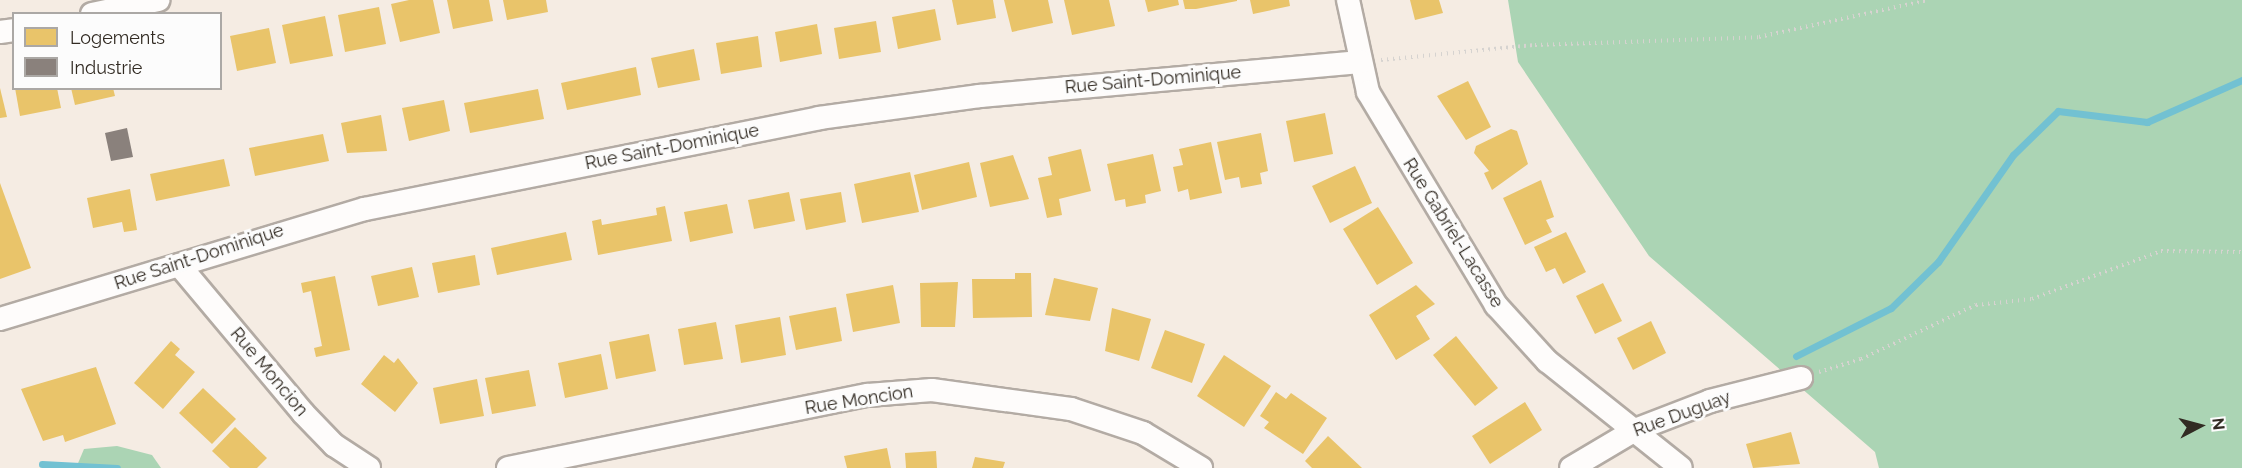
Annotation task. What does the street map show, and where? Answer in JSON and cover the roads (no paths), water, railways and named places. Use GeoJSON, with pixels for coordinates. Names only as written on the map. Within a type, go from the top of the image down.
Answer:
{"type":"FeatureCollection","features":[{"type":"Feature","properties":{"kind":"street"},"geometry":{"type":"LineString","coordinates":[[102,12],[159,0]]}},
{"type":"Feature","properties":{"kind":"street","name":"Rue Gabriel-Lacasse"},"geometry":{"type":"LineString","coordinates":[[1348,0],[1368,92],[1496,305],[1547,360],[1681,468]]}},
{"type":"Feature","properties":{"kind":"street","name":"Rue Saint-Dominique"},"geometry":{"type":"LineString","coordinates":[[0,319],[365,209],[819,118],[980,96],[1360,62]]}},
{"type":"Feature","properties":{"kind":"street","name":"Rue Moncion"},"geometry":{"type":"LineString","coordinates":[[179,265],[303,413],[334,445],[369,468]]}},
{"type":"Feature","properties":{"kind":"street","name":"Rue Duguay"},"geometry":{"type":"LineString","coordinates":[[1571,468],[1635,430],[1710,401],[1801,378]]}},
{"type":"Feature","properties":{"kind":"street","name":"Rue Moncion"},"geometry":{"type":"LineString","coordinates":[[508,468],[868,395],[932,390],[1071,409],[1143,433],[1201,468]]}},
{"type":"Feature","properties":{"kind":"waterway"},"geometry":{"type":"LineString","coordinates":[[1796,356],[1891,308],[1938,262],[2013,155],[2058,111],[2147,122],[2242,80]]}},
{"type":"Feature","properties":{"kind":"waterway"},"geometry":{"type":"LineString","coordinates":[[42,464],[117,468]]}}]}
